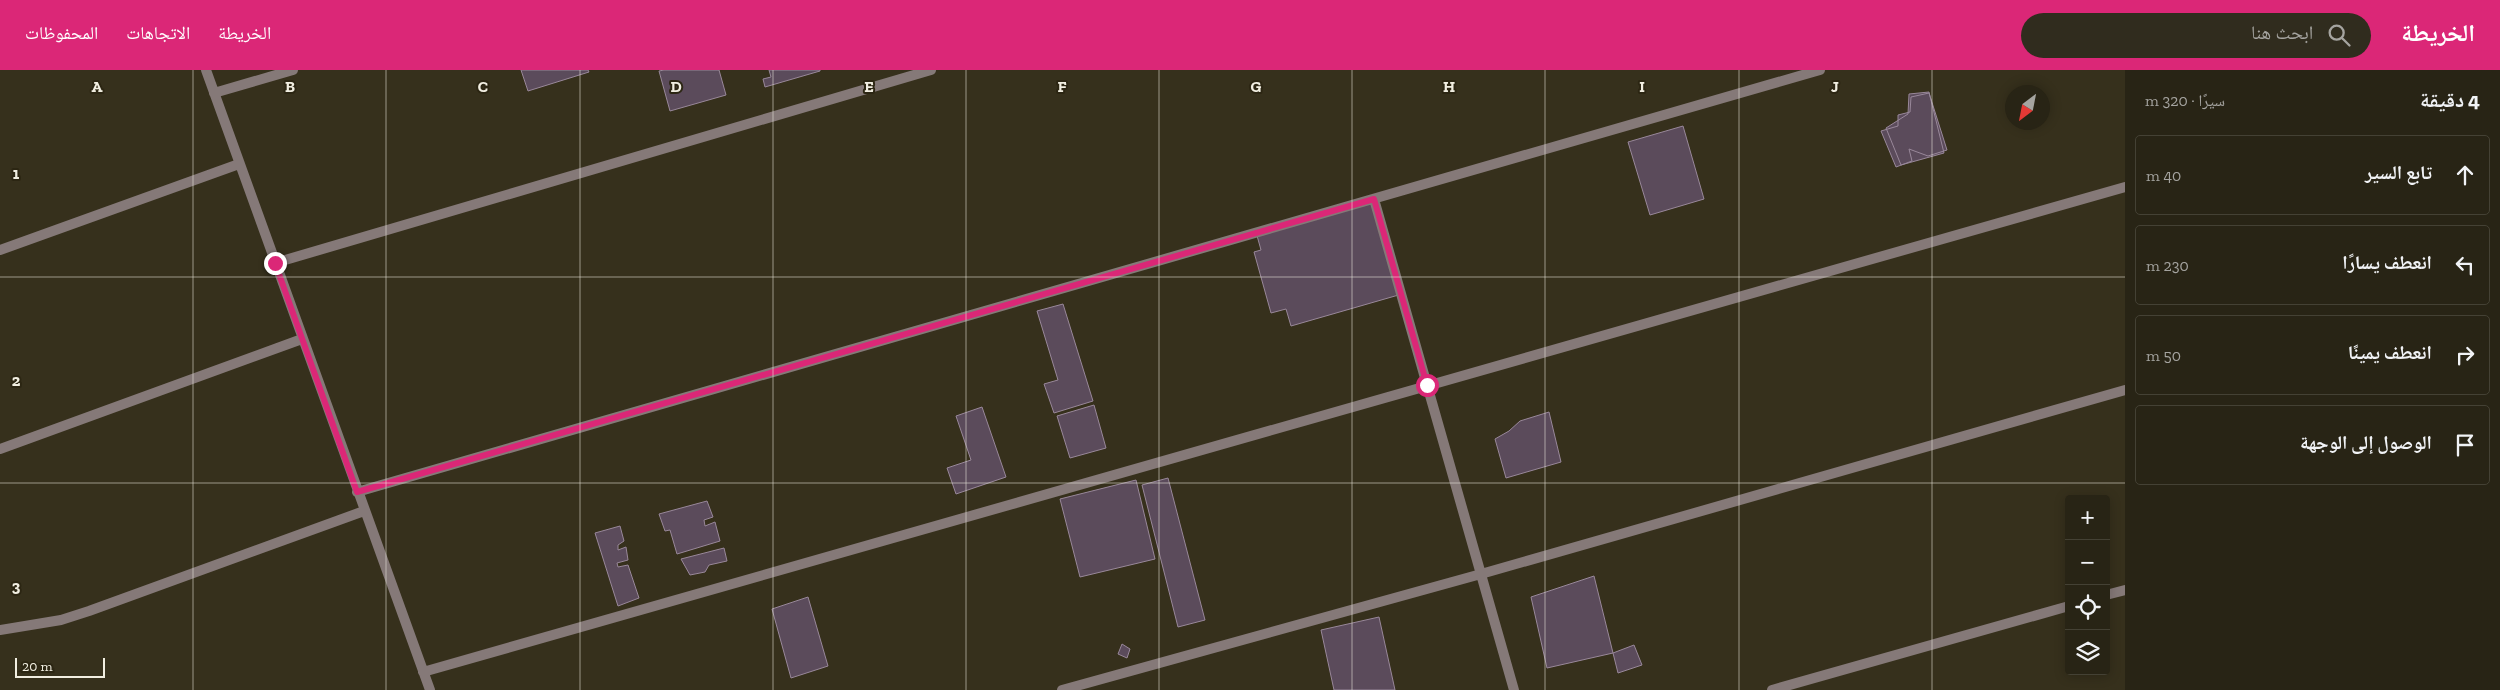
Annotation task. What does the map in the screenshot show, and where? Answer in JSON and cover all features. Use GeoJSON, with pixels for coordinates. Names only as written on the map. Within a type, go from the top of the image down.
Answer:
{"type":"FeatureCollection","features":[{"type":"Feature","properties":{"kind":"street"},"geometry":{"type":"LineString","coordinates":[[206,70],[430,690]]}},
{"type":"Feature","properties":{"kind":"street"},"geometry":{"type":"LineString","coordinates":[[214,93],[293,70]]}},
{"type":"Feature","properties":{"kind":"street"},"geometry":{"type":"LineString","coordinates":[[275,263],[931,70]]}},
{"type":"Feature","properties":{"kind":"street"},"geometry":{"type":"LineString","coordinates":[[357,492],[1820,70]]}},
{"type":"Feature","properties":{"kind":"street"},"geometry":{"type":"LineString","coordinates":[[0,250],[239,164]]}},
{"type":"Feature","properties":{"kind":"street"},"geometry":{"type":"LineString","coordinates":[[423,672],[2125,187]]}},
{"type":"Feature","properties":{"kind":"street"},"geometry":{"type":"LineString","coordinates":[[1374,199],[1514,690]]}},
{"type":"Feature","properties":{"kind":"street"},"geometry":{"type":"LineString","coordinates":[[0,449],[302,339]]}},
{"type":"Feature","properties":{"kind":"street"},"geometry":{"type":"LineString","coordinates":[[1062,690],[1481,574],[2125,390]]}},
{"type":"Feature","properties":{"kind":"street"},"geometry":{"type":"LineString","coordinates":[[0,630],[61,620],[89,611],[364,511]]}},
{"type":"Feature","properties":{"kind":"street"},"geometry":{"type":"LineString","coordinates":[[2110,594],[2125,590]]}},
{"type":"Feature","properties":{"kind":"street"},"geometry":{"type":"LineString","coordinates":[[1772,690],[2065,607]]}},
{"type":"Feature","properties":{"kind":"building"},"geometry":{"type":"Polygon","coordinates":[[[521,70],[588,70],[589,72],[528,91],[521,70]]]}},
{"type":"Feature","properties":{"kind":"building"},"geometry":{"type":"Polygon","coordinates":[[[719,70],[726,95],[670,111],[659,71],[719,70]]]}},
{"type":"Feature","properties":{"kind":"building"},"geometry":{"type":"Polygon","coordinates":[[[769,70],[820,71],[765,87],[763,79],[771,77],[769,70]]]}},
{"type":"Feature","properties":{"kind":"building"},"geometry":{"type":"Polygon","coordinates":[[[1929,92],[1944,153],[1901,165],[1886,128],[1908,114],[1909,94],[1929,92]]]}},
{"type":"Feature","properties":{"kind":"building"},"geometry":{"type":"Polygon","coordinates":[[[1929,93],[1947,150],[1928,156],[1909,149],[1912,161],[1896,167],[1881,131],[1898,126],[1898,115],[1910,112],[1911,97],[1929,93]]]}},
{"type":"Feature","properties":{"kind":"building"},"geometry":{"type":"Polygon","coordinates":[[[1683,126],[1704,199],[1650,215],[1628,142],[1683,126]]]}},
{"type":"Feature","properties":{"kind":"building"},"geometry":{"type":"Polygon","coordinates":[[[1374,199],[1402,294],[1291,326],[1286,309],[1271,313],[1254,252],[1261,250],[1256,232],[1374,199]]]}},
{"type":"Feature","properties":{"kind":"building"},"geometry":{"type":"Polygon","coordinates":[[[1063,304],[1093,401],[1054,413],[1044,384],[1058,380],[1037,311],[1063,304]]]}},
{"type":"Feature","properties":{"kind":"building"},"geometry":{"type":"Polygon","coordinates":[[[1094,405],[1106,448],[1070,458],[1057,416],[1094,405]]]}},
{"type":"Feature","properties":{"kind":"building"},"geometry":{"type":"Polygon","coordinates":[[[982,407],[1006,477],[956,494],[947,468],[971,460],[956,416],[982,407]]]}},
{"type":"Feature","properties":{"kind":"building"},"geometry":{"type":"Polygon","coordinates":[[[1549,412],[1561,462],[1506,478],[1495,439],[1509,431],[1520,421],[1549,412]]]}},
{"type":"Feature","properties":{"kind":"building"},"geometry":{"type":"Polygon","coordinates":[[[1168,478],[1205,620],[1178,627],[1142,485],[1168,478]]]}},
{"type":"Feature","properties":{"kind":"building"},"geometry":{"type":"Polygon","coordinates":[[[1136,480],[1155,559],[1080,577],[1060,499],[1136,480]]]}},
{"type":"Feature","properties":{"kind":"building"},"geometry":{"type":"Polygon","coordinates":[[[707,501],[713,517],[704,520],[705,526],[715,522],[720,541],[677,554],[670,530],[665,531],[659,514],[707,501]]]}},
{"type":"Feature","properties":{"kind":"building"},"geometry":{"type":"Polygon","coordinates":[[[620,526],[624,541],[618,545],[618,550],[626,547],[628,560],[617,563],[618,567],[628,565],[639,598],[618,606],[595,533],[620,526]]]}},
{"type":"Feature","properties":{"kind":"building"},"geometry":{"type":"Polygon","coordinates":[[[724,548],[727,561],[709,565],[705,572],[690,575],[681,559],[724,548]]]}},
{"type":"Feature","properties":{"kind":"building"},"geometry":{"type":"Polygon","coordinates":[[[1594,576],[1613,653],[1547,668],[1531,597],[1594,576]]]}},
{"type":"Feature","properties":{"kind":"building"},"geometry":{"type":"Polygon","coordinates":[[[808,597],[828,666],[791,678],[772,609],[808,597]]]}},
{"type":"Feature","properties":{"kind":"building"},"geometry":{"type":"Polygon","coordinates":[[[1379,617],[1395,690],[1334,690],[1321,630],[1379,617]]]}},
{"type":"Feature","properties":{"kind":"building"},"geometry":{"type":"Polygon","coordinates":[[[1122,644],[1130,649],[1127,658],[1118,654],[1122,644]]]}},
{"type":"Feature","properties":{"kind":"building"},"geometry":{"type":"Polygon","coordinates":[[[1634,645],[1642,665],[1618,673],[1613,653],[1634,645]]]}},
{"type":"Feature","properties":{"kind":"route"},"geometry":{"type":"LineString","coordinates":[[275,263],[357,492],[1374,199],[1427,385]]}}]}
